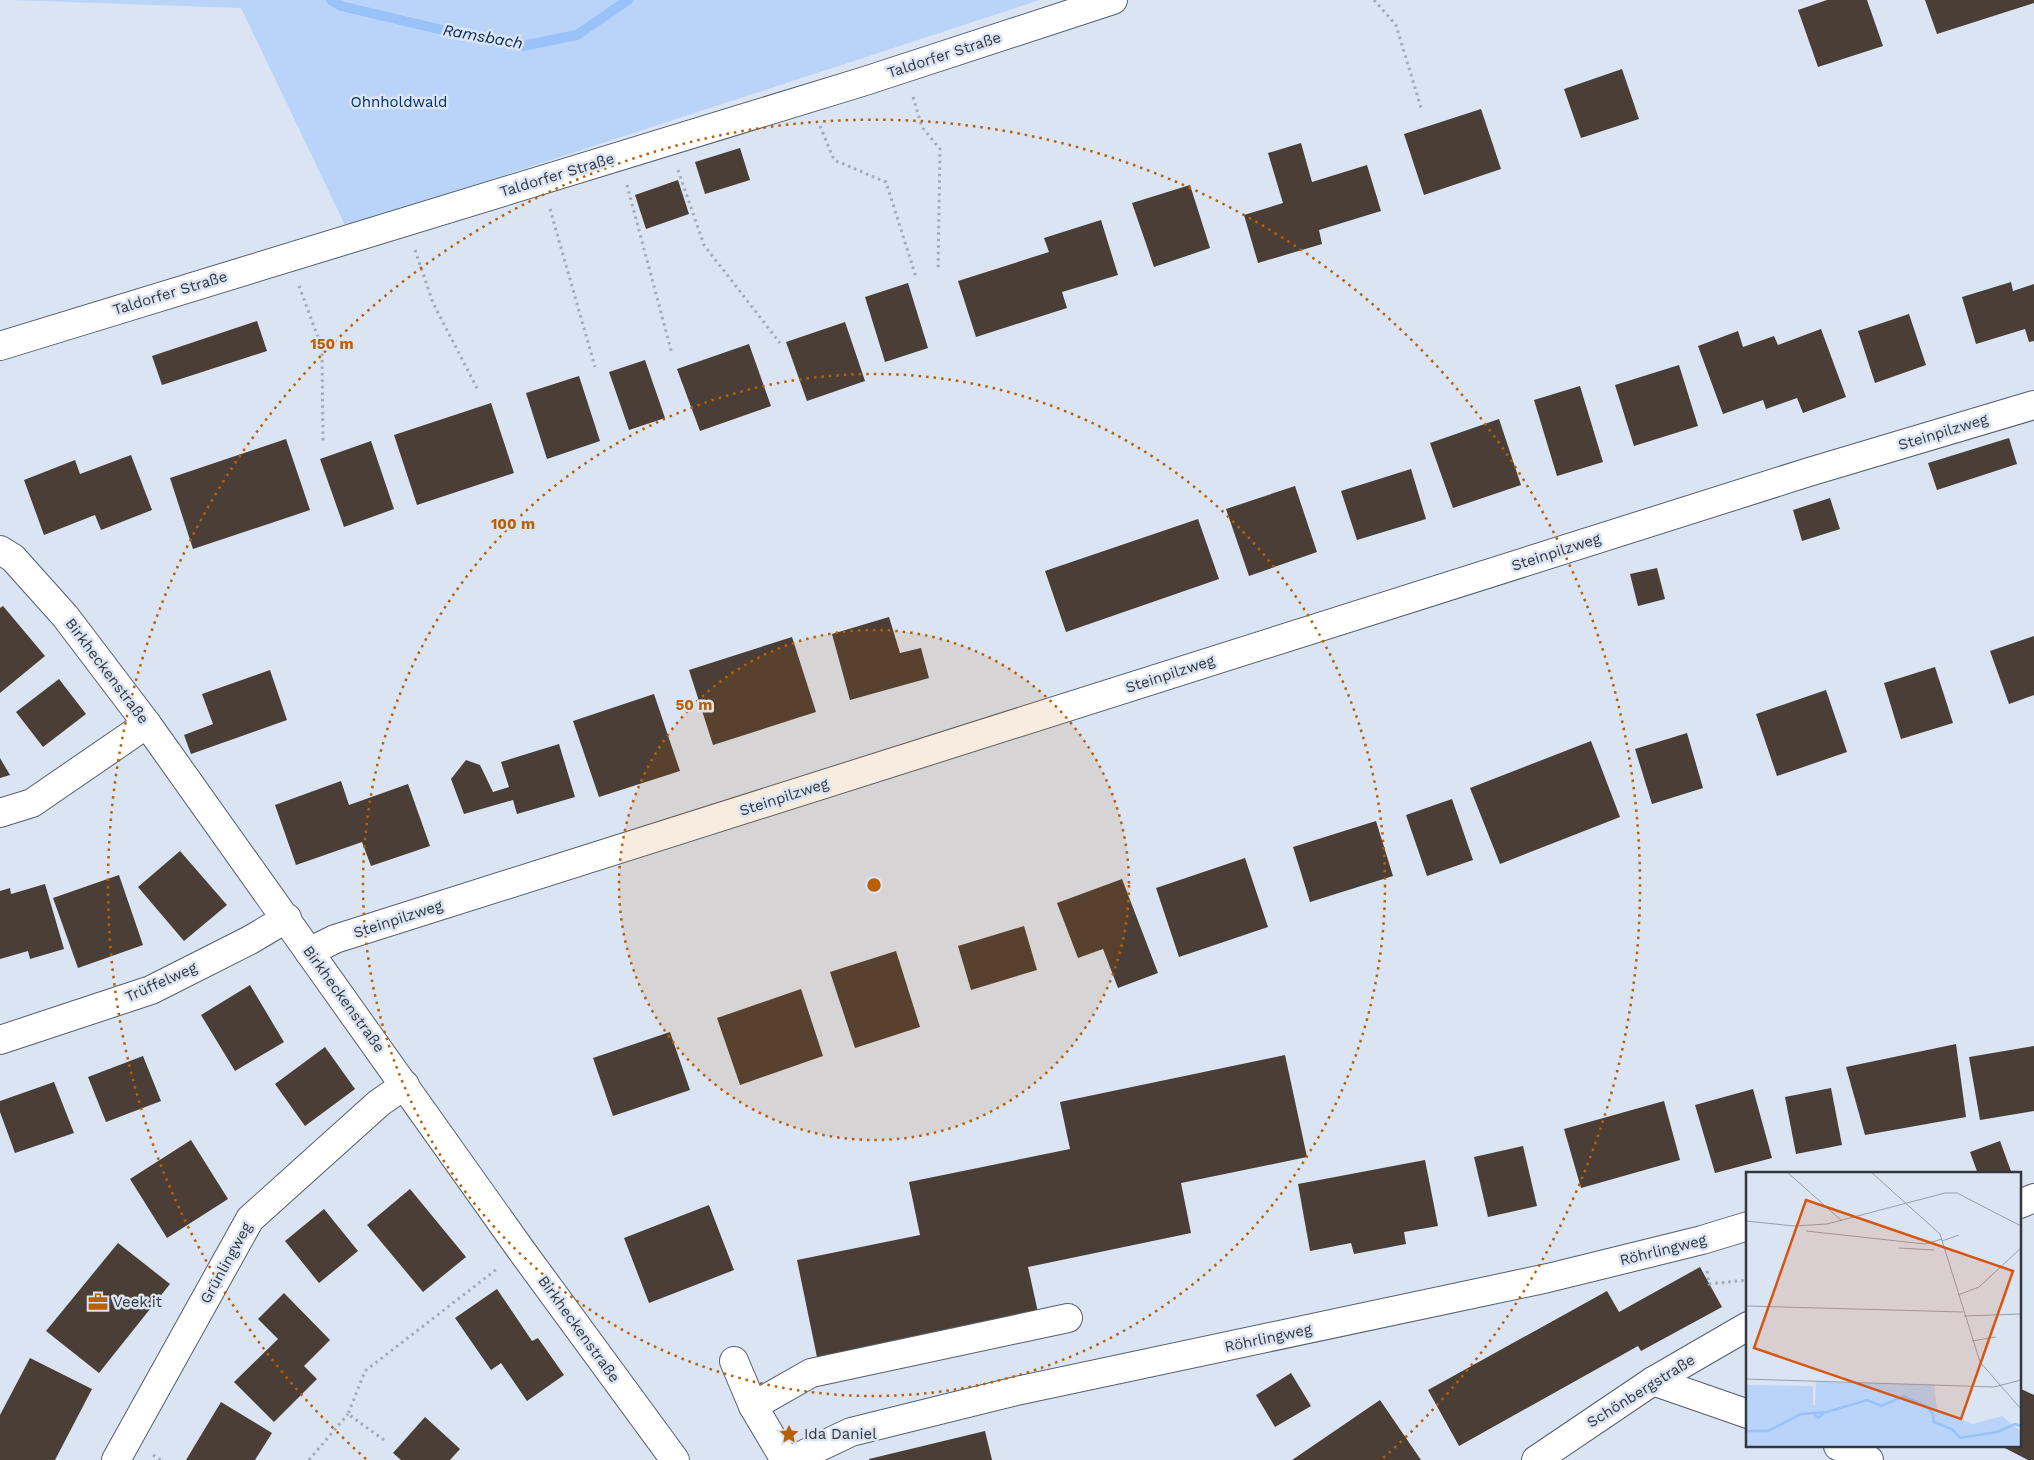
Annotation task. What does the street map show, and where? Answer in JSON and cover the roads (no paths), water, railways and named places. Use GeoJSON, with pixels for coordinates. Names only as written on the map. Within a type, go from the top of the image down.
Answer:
{"type":"FeatureCollection","features":[{"type":"Feature","properties":{"kind":"street","name":"Taldorfer Straße"},"geometry":{"type":"LineString","coordinates":[[0,346],[905,68],[1113,0]]}},
{"type":"Feature","properties":{"kind":"street","name":"Steinpilzweg"},"geometry":{"type":"LineString","coordinates":[[309,952],[335,939],[1809,472],[2034,405]]}},
{"type":"Feature","properties":{"kind":"street","name":"Birkheckenstraße"},"geometry":{"type":"LineString","coordinates":[[0,550],[12,558],[65,616],[147,724],[287,918],[309,952],[521,1250],[675,1460]]}},
{"type":"Feature","properties":{"kind":"street"},"geometry":{"type":"LineString","coordinates":[[0,813],[32,803],[147,724]]}},
{"type":"Feature","properties":{"kind":"street","name":"Trüffelweg"},"geometry":{"type":"LineString","coordinates":[[0,1040],[152,990],[250,940],[287,918]]}},
{"type":"Feature","properties":{"kind":"street","name":"Grünlingweg"},"geometry":{"type":"LineString","coordinates":[[116,1460],[250,1218],[379,1103],[405,1085]]}},
{"type":"Feature","properties":{"kind":"street"},"geometry":{"type":"LineString","coordinates":[[2022,1203],[2034,1198]]}},
{"type":"Feature","properties":{"kind":"street","name":"Röhrlingweg"},"geometry":{"type":"LineString","coordinates":[[792,1460],[851,1432],[1007,1393],[1548,1278],[1702,1240],[1746,1227]]}},
{"type":"Feature","properties":{"kind":"street"},"geometry":{"type":"LineString","coordinates":[[753,1406],[811,1373],[1068,1318]]}},
{"type":"Feature","properties":{"kind":"street","name":"Schönbergstraße"},"geometry":{"type":"LineString","coordinates":[[1536,1460],[1653,1381],[1746,1327]]}},
{"type":"Feature","properties":{"kind":"street"},"geometry":{"type":"LineString","coordinates":[[734,1362],[753,1406],[785,1460]]}},
{"type":"Feature","properties":{"kind":"street"},"geometry":{"type":"LineString","coordinates":[[1653,1381],[1746,1413]]}},
{"type":"Feature","properties":{"kind":"street"},"geometry":{"type":"LineString","coordinates":[[1829,1460],[1836,1448]]}},
{"type":"Feature","properties":{"kind":"street"},"geometry":{"type":"LineString","coordinates":[[1842,1448],[1869,1460]]}},
{"type":"Feature","properties":{"kind":"waterway","name":"Ramsbach"},"geometry":{"type":"LineString","coordinates":[[331,0],[341,6],[468,36],[522,46],[577,35],[628,0]]}},
{"type":"Feature","properties":{"kind":"place","name":"Veek.it"},"geometry":{"type":"Point","coordinates":[98,1302]}},
{"type":"Feature","properties":{"kind":"place","name":"Ida Daniel"},"geometry":{"type":"Point","coordinates":[789,1434]}},
{"type":"Feature","properties":{"kind":"park label","name":"Ohnholdwald"},"geometry":{"type":"Point","coordinates":[399,102]}}]}
